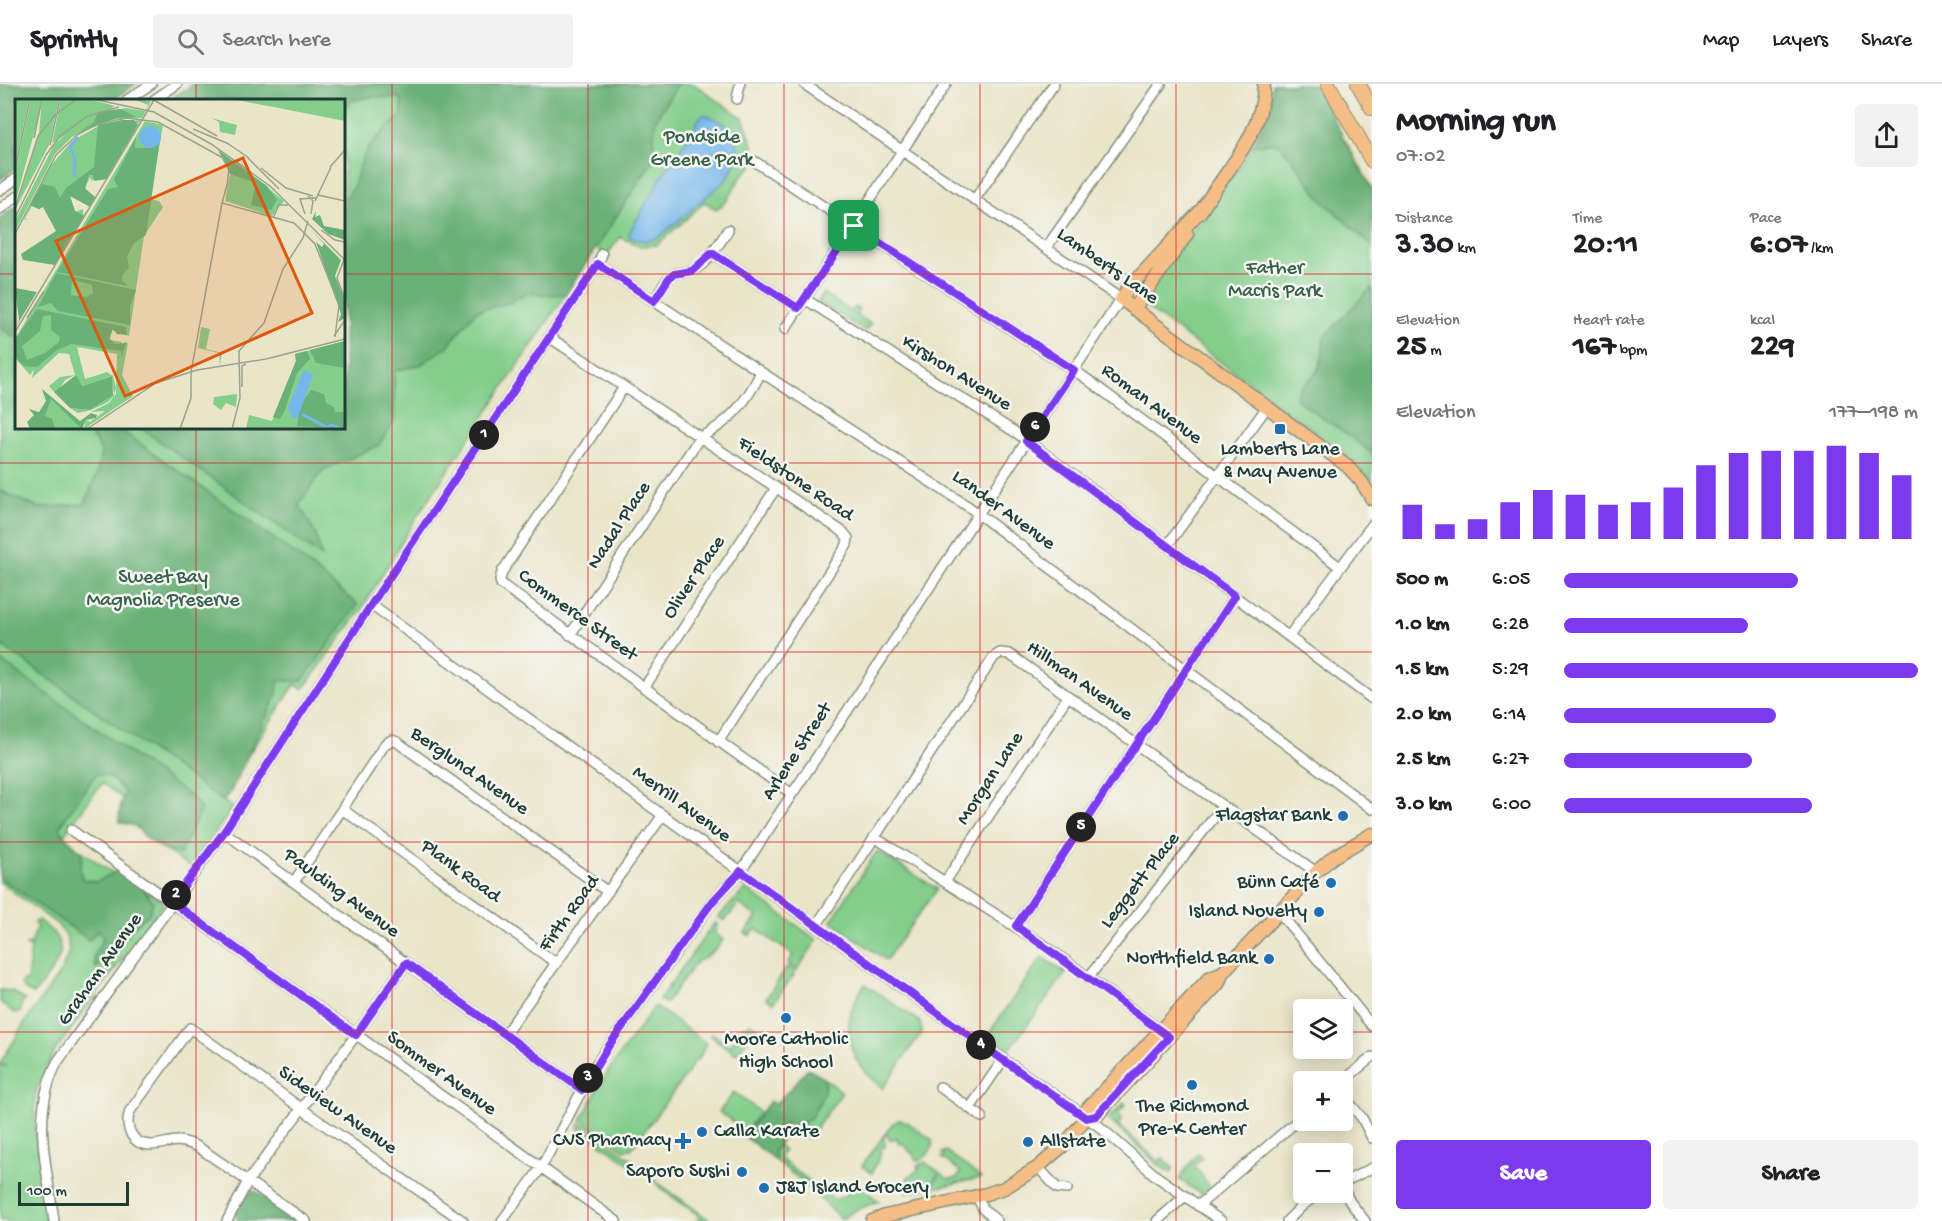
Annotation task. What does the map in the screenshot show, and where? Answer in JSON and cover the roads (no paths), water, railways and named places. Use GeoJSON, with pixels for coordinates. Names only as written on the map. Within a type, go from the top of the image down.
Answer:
{"type":"FeatureCollection","features":[{"type":"Feature","properties":{"kind":"highway"},"geometry":{"type":"LineString","coordinates":[[1328,84],[1372,161]]}},
{"type":"Feature","properties":{"kind":"highway"},"geometry":{"type":"LineString","coordinates":[[1358,84],[1372,108]]}},
{"type":"Feature","properties":{"kind":"main road"},"geometry":{"type":"LineString","coordinates":[[1134,309],[1252,135],[1261,110],[1264,84]]}},
{"type":"Feature","properties":{"kind":"main road"},"geometry":{"type":"LineString","coordinates":[[1121,299],[1203,208]]}},
{"type":"Feature","properties":{"kind":"main road","name":"Lamberts Lane"},"geometry":{"type":"LineString","coordinates":[[1121,299],[1347,466],[1361,481],[1372,500]]}},
{"type":"Feature","properties":{"kind":"main road"},"geometry":{"type":"LineString","coordinates":[[872,1221],[1004,1188],[1038,1167],[1065,1144],[1086,1118],[1087,1109],[1165,1034],[1209,978],[1223,972],[1316,872],[1334,857],[1372,834]]}},
{"type":"Feature","properties":{"kind":"street"},"geometry":{"type":"LineString","coordinates":[[128,99],[151,84]]}},
{"type":"Feature","properties":{"kind":"street"},"geometry":{"type":"LineString","coordinates":[[155,99],[177,84]]}},
{"type":"Feature","properties":{"kind":"street"},"geometry":{"type":"LineString","coordinates":[[737,99],[740,84]]}},
{"type":"Feature","properties":{"kind":"street","name":"Lamberts Lane"},"geometry":{"type":"LineString","coordinates":[[804,84],[1121,299]]}},
{"type":"Feature","properties":{"kind":"street"},"geometry":{"type":"LineString","coordinates":[[785,329],[946,84]]}},
{"type":"Feature","properties":{"kind":"street"},"geometry":{"type":"LineString","coordinates":[[975,199],[1054,84]]}},
{"type":"Feature","properties":{"kind":"street"},"geometry":{"type":"LineString","coordinates":[[1046,248],[1161,84]]}},
{"type":"Feature","properties":{"kind":"street","name":"Roman Avenue"},"geometry":{"type":"LineString","coordinates":[[754,160],[1074,370],[1340,567]]}},
{"type":"Feature","properties":{"kind":"street"},"geometry":{"type":"LineString","coordinates":[[0,190],[15,180]]}},
{"type":"Feature","properties":{"kind":"street"},"geometry":{"type":"LineString","coordinates":[[0,209],[15,199]]}},
{"type":"Feature","properties":{"kind":"street"},"geometry":{"type":"LineString","coordinates":[[654,301],[669,278],[674,274],[692,271],[712,253],[728,230]]}},
{"type":"Feature","properties":{"kind":"street"},"geometry":{"type":"LineString","coordinates":[[712,253],[798,308]]}},
{"type":"Feature","properties":{"kind":"street","name":"Graham Avenue"},"geometry":{"type":"LineString","coordinates":[[54,1221],[41,1124],[47,1084],[58,1061],[224,832],[371,605],[598,264],[602,254]]}},
{"type":"Feature","properties":{"kind":"street","name":"Lander Avenue"},"geometry":{"type":"LineString","coordinates":[[598,264],[978,513],[1372,808]]}},
{"type":"Feature","properties":{"kind":"street","name":"Kirshon Avenue"},"geometry":{"type":"LineString","coordinates":[[805,299],[1026,441],[1372,699]]}},
{"type":"Feature","properties":{"kind":"street","name":"Arlene Street"},"geometry":{"type":"LineString","coordinates":[[502,1221],[541,1168],[582,1090],[608,1047],[713,901],[741,871],[1121,299]]}},
{"type":"Feature","properties":{"kind":"street","name":"Fieldstone Road"},"geometry":{"type":"LineString","coordinates":[[549,337],[843,532],[848,538],[848,542],[718,742]]}},
{"type":"Feature","properties":{"kind":"street"},"geometry":{"type":"LineString","coordinates":[[700,437],[727,421],[747,398],[761,372]]}},
{"type":"Feature","properties":{"kind":"street","name":"Commerce Street"},"geometry":{"type":"LineString","coordinates":[[624,387],[500,576],[500,580],[504,588],[792,794]]}},
{"type":"Feature","properties":{"kind":"street"},"geometry":{"type":"LineString","coordinates":[[1167,546],[1267,407]]}},
{"type":"Feature","properties":{"kind":"street","name":"Nadal Place"},"geometry":{"type":"LineString","coordinates":[[570,635],[700,437]]}},
{"type":"Feature","properties":{"kind":"street","name":"Oliver Place"},"geometry":{"type":"LineString","coordinates":[[644,688],[776,488]]}},
{"type":"Feature","properties":{"kind":"street"},"geometry":{"type":"LineString","coordinates":[[1289,636],[1372,525]]}},
{"type":"Feature","properties":{"kind":"street"},"geometry":{"type":"LineString","coordinates":[[1016,926],[1235,596]]}},
{"type":"Feature","properties":{"kind":"street","name":"Merrill Avenue"},"geometry":{"type":"LineString","coordinates":[[371,605],[1003,1060],[1100,1127],[1156,1176],[1221,1221]]}},
{"type":"Feature","properties":{"kind":"street","name":"Hillman Avenue"},"geometry":{"type":"LineString","coordinates":[[816,926],[997,654],[1004,652],[1316,872]]}},
{"type":"Feature","properties":{"kind":"street","name":"Morgan Lane"},"geometry":{"type":"LineString","coordinates":[[945,882],[1068,696]]}},
{"type":"Feature","properties":{"kind":"street","name":"Berglund Avenue"},"geometry":{"type":"LineString","coordinates":[[294,882],[385,744],[392,740],[608,892]]}},
{"type":"Feature","properties":{"kind":"street","name":"Leggett Place"},"geometry":{"type":"LineString","coordinates":[[1088,978],[1222,806]]}},
{"type":"Feature","properties":{"kind":"street","name":"Plank Road"},"geometry":{"type":"LineString","coordinates":[[342,809],[556,963]]}},
{"type":"Feature","properties":{"kind":"street","name":"Firth Road"},"geometry":{"type":"LineString","coordinates":[[505,1034],[663,814]]}},
{"type":"Feature","properties":{"kind":"street","name":"Sommer Avenue"},"geometry":{"type":"LineString","coordinates":[[70,830],[616,1221]]}},
{"type":"Feature","properties":{"kind":"street","name":"Paulding Avenue"},"geometry":{"type":"LineString","coordinates":[[224,832],[582,1090]]}},
{"type":"Feature","properties":{"kind":"street"},"geometry":{"type":"LineString","coordinates":[[874,837],[1016,926],[1165,1034]]}},
{"type":"Feature","properties":{"kind":"street"},"geometry":{"type":"LineString","coordinates":[[1279,912],[1372,1026]]}},
{"type":"Feature","properties":{"kind":"street"},"geometry":{"type":"LineString","coordinates":[[227,1221],[248,1181],[406,963]]}},
{"type":"Feature","properties":{"kind":"street","name":"Sideview Avenue"},"geometry":{"type":"LineString","coordinates":[[248,1181],[198,1147],[179,1141],[145,1145],[135,1140],[128,1128],[130,1111],[190,1028],[463,1221]]}},
{"type":"Feature","properties":{"kind":"street"},"geometry":{"type":"LineString","coordinates":[[1353,1073],[1372,1057]]}},
{"type":"Feature","properties":{"kind":"street"},"geometry":{"type":"LineString","coordinates":[[970,1108],[1003,1060]]}},
{"type":"Feature","properties":{"kind":"street"},"geometry":{"type":"LineString","coordinates":[[940,1087],[982,1117]]}},
{"type":"Feature","properties":{"kind":"street"},"geometry":{"type":"LineString","coordinates":[[1353,1107],[1362,1118],[1372,1138]]}},
{"type":"Feature","properties":{"kind":"street"},"geometry":{"type":"LineString","coordinates":[[1198,1206],[1293,1124]]}},
{"type":"Feature","properties":{"kind":"street"},"geometry":{"type":"LineString","coordinates":[[1038,1167],[1057,1188],[1067,1189]]}},
{"type":"Feature","properties":{"kind":"street"},"geometry":{"type":"LineString","coordinates":[[1353,1178],[1372,1167]]}},
{"type":"Feature","properties":{"kind":"street"},"geometry":{"type":"LineString","coordinates":[[248,1181],[306,1221]]}},
{"type":"Feature","properties":{"kind":"street"},"geometry":{"type":"LineString","coordinates":[[977,1196],[983,1209],[997,1221]]}},
{"type":"Feature","properties":{"kind":"street"},"geometry":{"type":"LineString","coordinates":[[1157,1221],[1185,1196]]}},
{"type":"Feature","properties":{"kind":"street"},"geometry":{"type":"LineString","coordinates":[[1287,1221],[1306,1203]]}},
{"type":"Feature","properties":{"kind":"street"},"geometry":{"type":"LineString","coordinates":[[1351,1203],[1365,1221]]}},
{"type":"Feature","properties":{"kind":"water"},"geometry":{"type":"Polygon","coordinates":[[[704,115],[721,122],[734,135],[738,150],[730,173],[725,181],[658,238],[645,241],[630,238],[629,234],[633,226],[668,166],[700,117],[704,115]]]}},
{"type":"Feature","properties":{"kind":"place","name":"Lamberts Lane & May Avenue"},"geometry":{"type":"Point","coordinates":[1280,429]}},
{"type":"Feature","properties":{"kind":"place","name":"Flagstar Bank"},"geometry":{"type":"Point","coordinates":[1343,816]}},
{"type":"Feature","properties":{"kind":"place","name":"Bünn Café"},"geometry":{"type":"Point","coordinates":[1331,883]}},
{"type":"Feature","properties":{"kind":"place","name":"Island Novelty"},"geometry":{"type":"Point","coordinates":[1319,912]}},
{"type":"Feature","properties":{"kind":"place","name":"Northfield Bank"},"geometry":{"type":"Point","coordinates":[1269,959]}},
{"type":"Feature","properties":{"kind":"place","name":"Moore Catholic High School"},"geometry":{"type":"Point","coordinates":[786,1018]}},
{"type":"Feature","properties":{"kind":"place","name":"The Richmond Pre-K Center"},"geometry":{"type":"Point","coordinates":[1192,1085]}},
{"type":"Feature","properties":{"kind":"place","name":"Calla Karate"},"geometry":{"type":"Point","coordinates":[702,1132]}},
{"type":"Feature","properties":{"kind":"place","name":"CVS Pharmacy"},"geometry":{"type":"Point","coordinates":[683,1141]}},
{"type":"Feature","properties":{"kind":"place","name":"Allstate"},"geometry":{"type":"Point","coordinates":[1028,1142]}},
{"type":"Feature","properties":{"kind":"place","name":"Saporo Sushi"},"geometry":{"type":"Point","coordinates":[742,1172]}},
{"type":"Feature","properties":{"kind":"place","name":"J&J Island Grocery"},"geometry":{"type":"Point","coordinates":[764,1188]}},
{"type":"Feature","properties":{"kind":"park label","name":"Pondside Greene Park"},"geometry":{"type":"Point","coordinates":[702,150]}},
{"type":"Feature","properties":{"kind":"park label","name":"Father Macris Park"},"geometry":{"type":"Point","coordinates":[1275,280]}},
{"type":"Feature","properties":{"kind":"park label","name":"Sweet Bay Magnolia Preserve"},"geometry":{"type":"Point","coordinates":[163,590]}}]}
